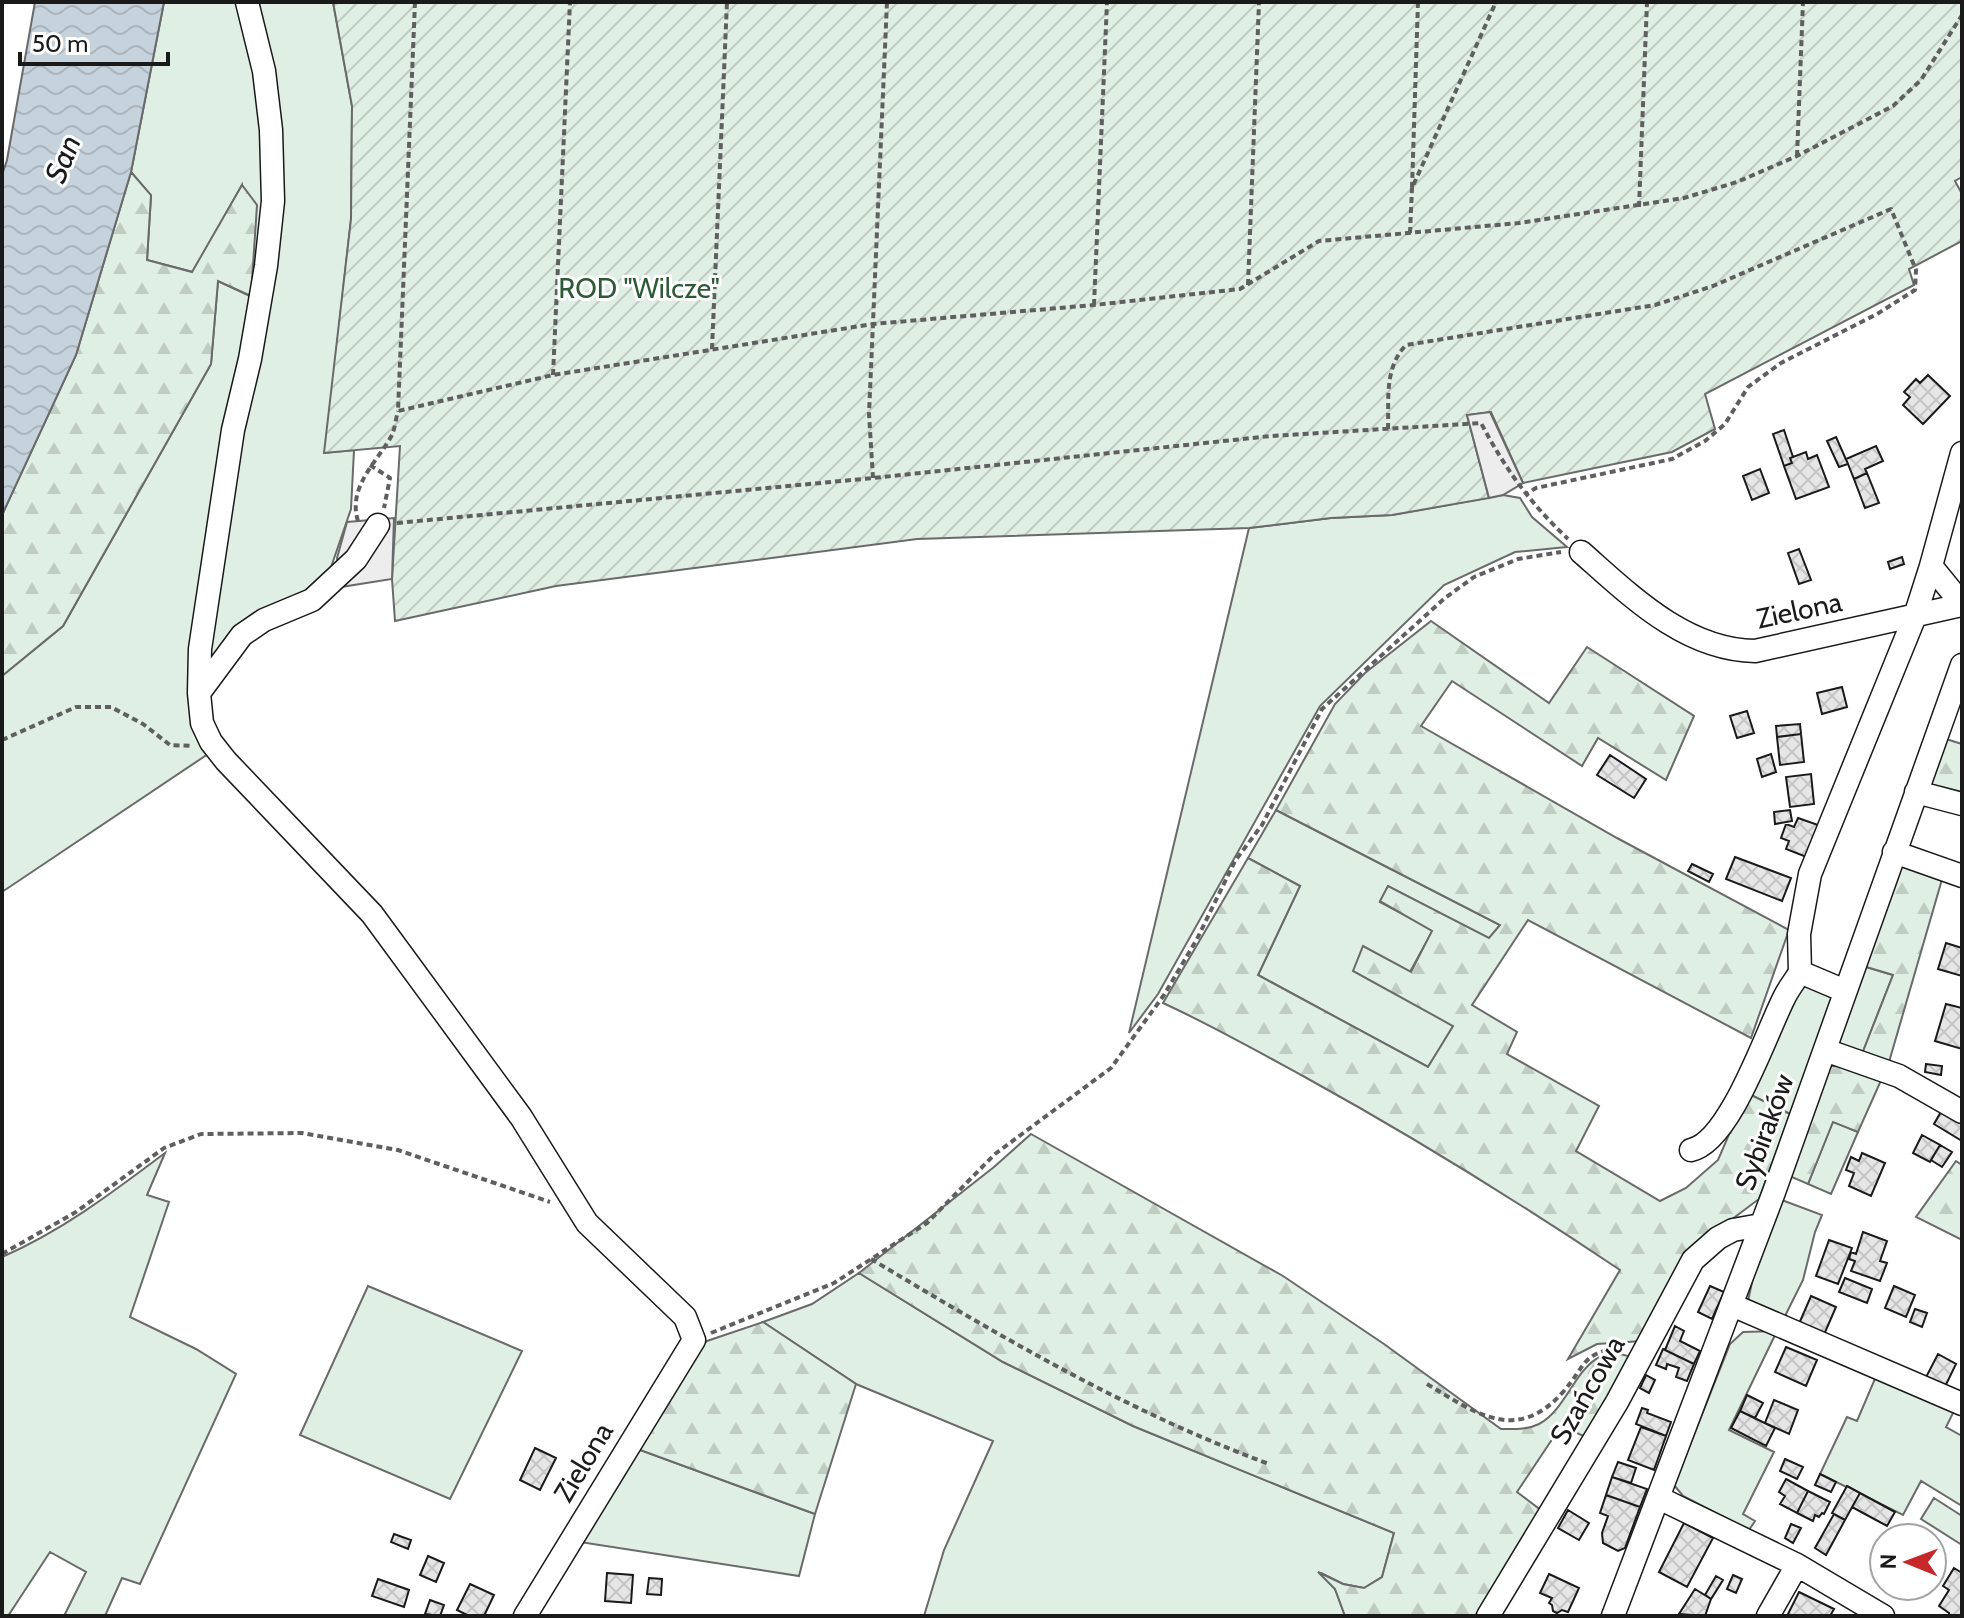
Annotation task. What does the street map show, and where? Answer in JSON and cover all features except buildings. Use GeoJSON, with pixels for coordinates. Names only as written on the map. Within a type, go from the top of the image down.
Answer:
{"type":"FeatureCollection","features":[{"type":"Feature","properties":{"kind":"street"},"geometry":{"type":"LineString","coordinates":[[247,2],[264,71],[271,130],[273,201],[266,266],[228,462],[200,649],[202,723],[211,742],[372,914],[521,1117],[587,1223],[685,1317],[694,1340]]}},
{"type":"Feature","properties":{"kind":"street"},"geometry":{"type":"LineString","coordinates":[[1691,1150],[1702,1148],[1718,1130],[1749,1077],[1784,998],[1800,972],[1799,934],[1810,874],[1915,616],[1962,453]]}},
{"type":"Feature","properties":{"kind":"street"},"geometry":{"type":"LineString","coordinates":[[199,693],[242,635],[264,620],[312,600],[356,559],[373,530]]}},
{"type":"Feature","properties":{"kind":"street","name":"Zielona"},"geometry":{"type":"LineString","coordinates":[[1581,552],[1673,626],[1699,641],[1735,651],[1755,651],[1962,604]]}},
{"type":"Feature","properties":{"kind":"street"},"geometry":{"type":"LineString","coordinates":[[1931,566],[1962,604]]}},
{"type":"Feature","properties":{"kind":"street","name":"Sybiraków"},"geometry":{"type":"LineString","coordinates":[[1613,1616],[1732,1305],[1962,665]]}},
{"type":"Feature","properties":{"kind":"street"},"geometry":{"type":"LineString","coordinates":[[1916,792],[1962,804]]}},
{"type":"Feature","properties":{"kind":"street"},"geometry":{"type":"LineString","coordinates":[[1894,852],[1962,876]]}},
{"type":"Feature","properties":{"kind":"street"},"geometry":{"type":"LineString","coordinates":[[1800,972],[1845,991]]}},
{"type":"Feature","properties":{"kind":"street"},"geometry":{"type":"LineString","coordinates":[[1825,1050],[1899,1076],[1962,1112]]}},
{"type":"Feature","properties":{"kind":"street","name":"Szańcowa"},"geometry":{"type":"LineString","coordinates":[[1488,1616],[1643,1354],[1693,1260],[1725,1234],[1761,1225]]}},
{"type":"Feature","properties":{"kind":"street"},"geometry":{"type":"LineString","coordinates":[[1732,1305],[1962,1404]]}},
{"type":"Feature","properties":{"kind":"street","name":"Zielona"},"geometry":{"type":"LineString","coordinates":[[525,1616],[694,1340]]}},
{"type":"Feature","properties":{"kind":"street"},"geometry":{"type":"LineString","coordinates":[[1659,1498],[1797,1565],[1883,1616]]}},
{"type":"Feature","properties":{"kind":"street"},"geometry":{"type":"LineString","coordinates":[[1768,1616],[1797,1565]]}},
{"type":"Feature","properties":{"kind":"path"},"geometry":{"type":"LineString","coordinates":[[415,2],[398,411],[393,434],[370,465],[360,488],[356,516],[361,530],[1271,436],[1481,423],[1505,468],[1525,494],[1540,513],[1581,552]]}},
{"type":"Feature","properties":{"kind":"path"},"geometry":{"type":"LineString","coordinates":[[553,375],[570,2]]}},
{"type":"Feature","properties":{"kind":"path"},"geometry":{"type":"LineString","coordinates":[[712,349],[727,2]]}},
{"type":"Feature","properties":{"kind":"path"},"geometry":{"type":"LineString","coordinates":[[873,478],[869,414],[887,2]]}},
{"type":"Feature","properties":{"kind":"path"},"geometry":{"type":"LineString","coordinates":[[1094,305],[1107,2]]}},
{"type":"Feature","properties":{"kind":"path"},"geometry":{"type":"LineString","coordinates":[[1248,285],[1259,2]]}},
{"type":"Feature","properties":{"kind":"path"},"geometry":{"type":"LineString","coordinates":[[1410,233],[1418,2]]}},
{"type":"Feature","properties":{"kind":"path"},"geometry":{"type":"LineString","coordinates":[[1412,188],[1496,2]]}},
{"type":"Feature","properties":{"kind":"path"},"geometry":{"type":"LineString","coordinates":[[1639,207],[1647,2]]}},
{"type":"Feature","properties":{"kind":"path"},"geometry":{"type":"LineString","coordinates":[[1797,156],[1803,2]]}},
{"type":"Feature","properties":{"kind":"path"},"geometry":{"type":"LineString","coordinates":[[398,411],[553,375],[873,324],[1240,289],[1319,241],[1519,223],[1684,198],[1737,182],[1797,156],[1893,106],[1921,80],[1962,15]]}},
{"type":"Feature","properties":{"kind":"path"},"geometry":{"type":"LineString","coordinates":[[1388,429],[1389,372],[1396,355],[1406,345],[1655,305],[1713,286],[1891,209],[1916,270],[1915,290],[1877,314],[1781,363],[1748,387],[1725,424],[1705,441],[1672,459],[1536,488],[1525,494]]}},
{"type":"Feature","properties":{"kind":"path"},"geometry":{"type":"LineString","coordinates":[[370,465],[390,478],[386,505],[373,530]]}},
{"type":"Feature","properties":{"kind":"path"},"geometry":{"type":"LineString","coordinates":[[694,1340],[834,1283],[927,1223],[995,1154],[1111,1068],[1164,995],[1197,939],[1235,861],[1262,825],[1322,709],[1434,607],[1474,577],[1518,559],[1546,553],[1581,552]]}},
{"type":"Feature","properties":{"kind":"path"},"geometry":{"type":"LineString","coordinates":[[2,740],[76,707],[111,707],[143,724],[170,745],[211,742]]}},
{"type":"Feature","properties":{"kind":"path"},"geometry":{"type":"LineString","coordinates":[[2,1254],[76,1212],[164,1148],[201,1134],[302,1133],[398,1150],[579,1212]]}},
{"type":"Feature","properties":{"kind":"path"},"geometry":{"type":"LineString","coordinates":[[871,1259],[1051,1365],[1202,1439],[1269,1464]]}},
{"type":"Feature","properties":{"kind":"path"},"geometry":{"type":"LineString","coordinates":[[1427,1384],[1481,1416],[1502,1422],[1534,1415],[1562,1393],[1584,1361],[1607,1349],[1629,1346],[1643,1354]]}},
{"type":"Feature","properties":{"kind":"green space"},"geometry":{"type":"Polygon","coordinates":[[[164,2],[239,2],[256,73],[267,202],[192,654],[211,752],[2,892],[2,676],[63,626],[211,364],[218,281],[250,296],[242,185],[193,272],[147,260],[151,196],[131,172],[164,2]]]}},
{"type":"Feature","properties":{"kind":"green space"},"geometry":{"type":"Polygon","coordinates":[[[255,2],[333,2],[352,106],[351,219],[325,453],[354,450],[351,509],[328,576],[207,674],[210,626],[271,272],[255,2]]]}},
{"type":"Feature","properties":{"kind":"green space","name":"ROD \"Wilcze\""},"geometry":{"type":"Polygon","coordinates":[[[333,2],[1962,2],[1962,177],[1955,181],[1962,194],[1962,241],[1909,269],[1914,285],[1705,394],[1715,429],[1672,452],[1523,483],[1491,412],[1467,415],[1489,498],[1392,515],[1331,518],[1249,528],[917,539],[556,586],[395,621],[392,579],[400,446],[324,453],[351,219],[352,106],[333,2]]]}},
{"type":"Feature","properties":{"kind":"green space"},"geometry":{"type":"Polygon","coordinates":[[[131,172],[151,195],[147,260],[192,272],[242,185],[257,205],[251,296],[218,281],[211,364],[63,626],[2,676],[2,515],[76,355],[131,172]]]}},
{"type":"Feature","properties":{"kind":"green space"},"geometry":{"type":"Polygon","coordinates":[[[1503,495],[1520,498],[1532,517],[1567,547],[1515,552],[1444,585],[1320,706],[1158,994],[1129,1033],[1249,528],[1331,518],[1392,515],[1503,495]]]}},
{"type":"Feature","properties":{"kind":"green space"},"geometry":{"type":"Polygon","coordinates":[[[1431,621],[1549,703],[1587,647],[1694,716],[1666,780],[1598,738],[1582,766],[1452,681],[1421,726],[1617,838],[1789,930],[1751,1038],[1528,920],[1472,1005],[1517,1032],[1507,1054],[1599,1106],[1576,1151],[1660,1201],[1686,1188],[1718,1160],[1747,1093],[1790,1114],[1759,1199],[1715,1232],[1642,1341],[1597,1344],[1568,1359],[1620,1270],[1384,1122],[1163,1003],[1248,858],[1300,886],[1258,975],[1428,1067],[1453,1026],[1353,971],[1363,946],[1411,972],[1432,931],[1380,901],[1388,886],[1489,938],[1500,925],[1276,810],[1335,704],[1365,673],[1431,621]]]}},
{"type":"Feature","properties":{"kind":"green space"},"geometry":{"type":"Polygon","coordinates":[[[1946,739],[1962,744],[1962,798],[1929,789],[1946,739]]]}},
{"type":"Feature","properties":{"kind":"green space"},"geometry":{"type":"Polygon","coordinates":[[[1276,810],[1500,925],[1489,939],[1388,886],[1380,902],[1433,930],[1410,972],[1454,1026],[1428,1067],[1258,975],[1300,886],[1248,858],[1276,810]]]}},
{"type":"Feature","properties":{"kind":"green space"},"geometry":{"type":"Polygon","coordinates":[[[1900,864],[1943,876],[1889,1062],[1862,1054],[1893,975],[1863,966],[1900,864]]]}},
{"type":"Feature","properties":{"kind":"green space"},"geometry":{"type":"Polygon","coordinates":[[[1863,966],[1893,975],[1862,1054],[1841,1046],[1838,1036],[1863,966]]]}},
{"type":"Feature","properties":{"kind":"green space"},"geometry":{"type":"Polygon","coordinates":[[[1815,984],[1830,991],[1832,1000],[1790,1114],[1747,1093],[1800,988],[1815,984]]]}},
{"type":"Feature","properties":{"kind":"green space"},"geometry":{"type":"Polygon","coordinates":[[[1845,1066],[1883,1076],[1858,1132],[1833,1122],[1808,1184],[1787,1175],[1825,1069],[1845,1066]]]}},
{"type":"Feature","properties":{"kind":"green space"},"geometry":{"type":"Polygon","coordinates":[[[1833,1121],[1858,1132],[1831,1194],[1808,1184],[1833,1121]]]}},
{"type":"Feature","properties":{"kind":"green space"},"geometry":{"type":"Polygon","coordinates":[[[1031,1134],[1283,1276],[1501,1429],[1539,1424],[1561,1403],[1589,1364],[1601,1356],[1615,1354],[1633,1358],[1588,1438],[1561,1426],[1517,1492],[1546,1514],[1475,1616],[1345,1616],[1335,1589],[1318,1572],[1343,1584],[1364,1588],[1382,1577],[1394,1533],[1133,1426],[1003,1362],[859,1273],[994,1167],[1031,1134]]]}},
{"type":"Feature","properties":{"kind":"green space"},"geometry":{"type":"Polygon","coordinates":[[[165,1153],[147,1195],[169,1202],[130,1317],[196,1349],[236,1374],[140,1584],[122,1578],[105,1616],[64,1616],[86,1572],[50,1552],[8,1616],[2,1616],[2,1257],[66,1223],[165,1153]]]}},
{"type":"Feature","properties":{"kind":"green space"},"geometry":{"type":"Polygon","coordinates":[[[1956,1161],[1962,1165],[1962,1240],[1916,1217],[1956,1161]]]}},
{"type":"Feature","properties":{"kind":"green space"},"geometry":{"type":"Polygon","coordinates":[[[1779,1199],[1822,1215],[1803,1280],[1782,1322],[1748,1301],[1757,1259],[1779,1199]]]}},
{"type":"Feature","properties":{"kind":"green space"},"geometry":{"type":"Polygon","coordinates":[[[859,1273],[1003,1362],[1133,1426],[1394,1533],[1382,1577],[1364,1588],[1343,1584],[1321,1573],[1335,1589],[1345,1616],[924,1616],[944,1550],[993,1441],[856,1384],[763,1322],[812,1304],[859,1273]]]}},
{"type":"Feature","properties":{"kind":"green space"},"geometry":{"type":"Polygon","coordinates":[[[368,1286],[522,1351],[450,1499],[300,1435],[368,1286]]]}},
{"type":"Feature","properties":{"kind":"green space"},"geometry":{"type":"Polygon","coordinates":[[[763,1322],[856,1384],[815,1514],[632,1447],[688,1357],[707,1341],[763,1322]]]}},
{"type":"Feature","properties":{"kind":"green space"},"geometry":{"type":"Polygon","coordinates":[[[1777,1331],[1729,1430],[1774,1452],[1743,1514],[1755,1521],[1749,1530],[1683,1496],[1674,1485],[1730,1344],[1743,1332],[1777,1331]]]}},
{"type":"Feature","properties":{"kind":"green space"},"geometry":{"type":"Polygon","coordinates":[[[1877,1374],[1956,1407],[1946,1427],[1962,1436],[1962,1506],[1921,1481],[1903,1515],[1820,1474],[1847,1417],[1857,1421],[1877,1374]]]}},
{"type":"Feature","properties":{"kind":"green space"},"geometry":{"type":"Polygon","coordinates":[[[632,1447],[815,1514],[799,1576],[580,1542],[632,1447]]]}},
{"type":"Feature","properties":{"kind":"green space"},"geometry":{"type":"Polygon","coordinates":[[[1934,1498],[1962,1516],[1962,1545],[1948,1536],[1948,1522],[1926,1522],[1921,1519],[1934,1498]]]}},
{"type":"Feature","properties":{"kind":"shaded area"},"geometry":{"type":"Polygon","coordinates":[[[1490,412],[1523,483],[1503,495],[1489,498],[1467,415],[1490,412]]]}},
{"type":"Feature","properties":{"kind":"shaded area"},"geometry":{"type":"Polygon","coordinates":[[[394,518],[392,579],[341,587],[337,558],[347,522],[394,518]]]}},
{"type":"Feature","properties":{"kind":"water","name":"San"},"geometry":{"type":"Polygon","coordinates":[[[35,2],[164,2],[131,172],[76,355],[2,515],[2,175],[35,2]]]}}]}
